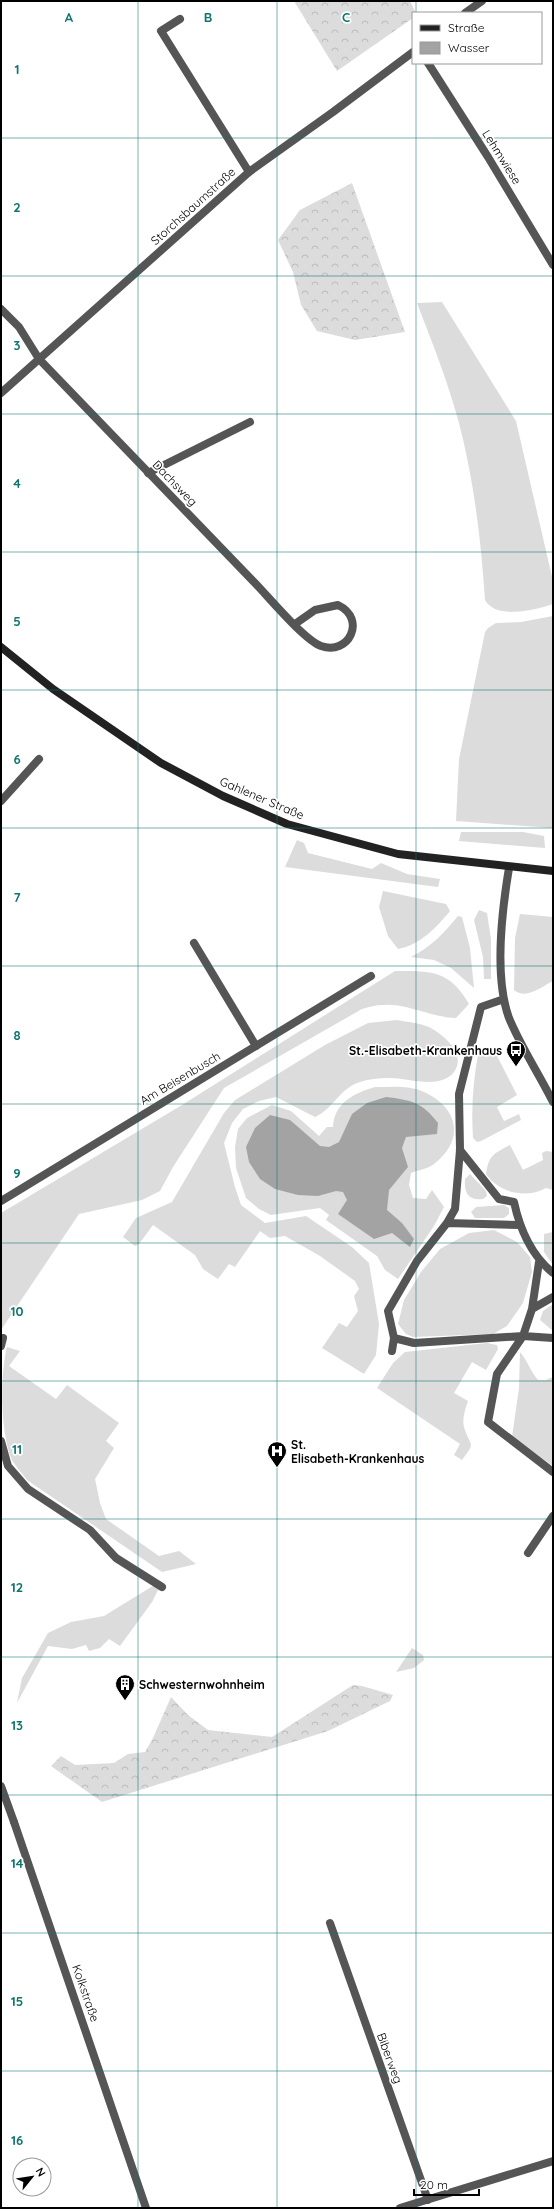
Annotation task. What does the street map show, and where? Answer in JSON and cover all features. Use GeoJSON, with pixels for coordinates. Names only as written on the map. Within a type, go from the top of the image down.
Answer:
{"type":"FeatureCollection","features":[{"type":"Feature","properties":{"kind":"main road","name":"Gahlener Straße"},"geometry":{"type":"LineString","coordinates":[[1,647],[53,689],[161,763],[223,796],[287,824],[398,854],[553,872]]}},
{"type":"Feature","properties":{"kind":"street"},"geometry":{"type":"LineString","coordinates":[[466,12],[482,1]]}},
{"type":"Feature","properties":{"kind":"street"},"geometry":{"type":"LineString","coordinates":[[180,19],[161,31],[249,172]]}},
{"type":"Feature","properties":{"kind":"street","name":"Storchsbaumstraße"},"geometry":{"type":"LineString","coordinates":[[1,393],[249,172],[412,53]]}},
{"type":"Feature","properties":{"kind":"street","name":"Lehmwiese"},"geometry":{"type":"LineString","coordinates":[[429,64],[488,157],[553,265]]}},
{"type":"Feature","properties":{"kind":"street","name":"Dachsweg"},"geometry":{"type":"LineString","coordinates":[[1,309],[19,327],[39,359],[148,473],[295,624],[307,636],[321,646],[333,647],[347,641],[352,635],[352,617],[346,609],[338,605],[315,610],[295,624]]}},
{"type":"Feature","properties":{"kind":"street"},"geometry":{"type":"LineString","coordinates":[[148,473],[250,422]]}},
{"type":"Feature","properties":{"kind":"street"},"geometry":{"type":"LineString","coordinates":[[1,801],[39,759]]}},
{"type":"Feature","properties":{"kind":"street"},"geometry":{"type":"LineString","coordinates":[[509,868],[503,904],[502,943],[504,999],[516,1033],[553,1102]]}},
{"type":"Feature","properties":{"kind":"street"},"geometry":{"type":"LineString","coordinates":[[194,943],[256,1046]]}},
{"type":"Feature","properties":{"kind":"street","name":"Am Beisenbusch"},"geometry":{"type":"LineString","coordinates":[[1,1200],[371,976]]}},
{"type":"Feature","properties":{"kind":"street"},"geometry":{"type":"LineString","coordinates":[[392,1351],[394,1338],[388,1311],[417,1261],[447,1223],[454,1209],[460,1150],[459,1094],[481,1006],[504,999]]}},
{"type":"Feature","properties":{"kind":"street"},"geometry":{"type":"LineString","coordinates":[[460,1150],[499,1199],[514,1202],[519,1225],[539,1262],[553,1273]]}},
{"type":"Feature","properties":{"kind":"street"},"geometry":{"type":"LineString","coordinates":[[447,1223],[519,1225]]}},
{"type":"Feature","properties":{"kind":"street"},"geometry":{"type":"LineString","coordinates":[[539,1262],[532,1309],[523,1336],[497,1374],[488,1422],[553,1472]]}},
{"type":"Feature","properties":{"kind":"street"},"geometry":{"type":"LineString","coordinates":[[532,1309],[553,1297]]}},
{"type":"Feature","properties":{"kind":"street"},"geometry":{"type":"LineString","coordinates":[[394,1338],[414,1343],[523,1336],[553,1338]]}},
{"type":"Feature","properties":{"kind":"street"},"geometry":{"type":"LineString","coordinates":[[1,1441],[8,1466],[28,1489],[90,1530],[116,1558],[162,1586]]}},
{"type":"Feature","properties":{"kind":"street"},"geometry":{"type":"LineString","coordinates":[[528,1554],[553,1516]]}},
{"type":"Feature","properties":{"kind":"street","name":"Kolkstraße"},"geometry":{"type":"LineString","coordinates":[[1,1786],[146,2208]]}},
{"type":"Feature","properties":{"kind":"street","name":"Biberweg"},"geometry":{"type":"LineString","coordinates":[[330,1924],[428,2200]]}},
{"type":"Feature","properties":{"kind":"street"},"geometry":{"type":"LineString","coordinates":[[400,2208],[553,2161]]}},
{"type":"Feature","properties":{"kind":"green space"},"geometry":{"type":"Polygon","coordinates":[[[294,1],[410,1],[416,12],[412,12],[412,19],[337,71],[294,1]]]}},
{"type":"Feature","properties":{"kind":"green space"},"geometry":{"type":"Polygon","coordinates":[[[352,183],[405,332],[355,340],[317,331],[301,305],[293,272],[278,240],[300,210],[352,183]]]}},
{"type":"Feature","properties":{"kind":"green space"},"geometry":{"type":"Polygon","coordinates":[[[442,302],[516,421],[553,581],[553,604],[526,611],[507,612],[490,606],[485,600],[476,511],[469,467],[459,423],[440,362],[417,303],[442,302]]]}},
{"type":"Feature","properties":{"kind":"green space"},"geometry":{"type":"Polygon","coordinates":[[[553,616],[553,828],[456,821],[459,759],[485,632],[496,623],[521,622],[553,616]]]}},
{"type":"Feature","properties":{"kind":"green space"},"geometry":{"type":"Polygon","coordinates":[[[461,832],[523,832],[544,836],[545,848],[459,841],[461,832]]]}},
{"type":"Feature","properties":{"kind":"green space"},"geometry":{"type":"Polygon","coordinates":[[[297,840],[304,843],[308,853],[372,869],[381,863],[407,874],[440,879],[438,887],[285,867],[297,840]]]}},
{"type":"Feature","properties":{"kind":"green space"},"geometry":{"type":"Polygon","coordinates":[[[383,891],[446,904],[450,911],[427,935],[413,944],[398,949],[388,936],[379,907],[383,891]]]}},
{"type":"Feature","properties":{"kind":"green space"},"geometry":{"type":"Polygon","coordinates":[[[479,910],[487,913],[491,939],[491,979],[484,979],[483,957],[474,920],[479,910]]]}},
{"type":"Feature","properties":{"kind":"green space"},"geometry":{"type":"Polygon","coordinates":[[[520,914],[553,917],[553,981],[534,992],[523,994],[514,990],[515,938],[520,914]]]}},
{"type":"Feature","properties":{"kind":"green space"},"geometry":{"type":"Polygon","coordinates":[[[458,916],[462,917],[470,948],[474,988],[451,968],[434,960],[411,957],[425,949],[437,939],[458,916]]]}},
{"type":"Feature","properties":{"kind":"green space"},"geometry":{"type":"Polygon","coordinates":[[[395,971],[429,972],[447,979],[462,993],[469,1004],[456,1018],[438,1016],[410,1008],[392,1005],[378,1005],[362,1009],[224,1088],[173,1167],[160,1191],[142,1200],[79,1214],[1,1330],[1,1213],[182,1105],[395,971]]]}},
{"type":"Feature","properties":{"kind":"green space"},"geometry":{"type":"Polygon","coordinates":[[[397,1020],[429,1027],[447,1040],[456,1052],[458,1058],[454,1072],[441,1081],[433,1082],[390,1078],[374,1079],[357,1083],[345,1090],[326,1110],[315,1117],[276,1097],[259,1101],[243,1109],[232,1123],[224,1143],[241,1205],[265,1223],[306,1216],[352,1247],[369,1263],[379,1324],[376,1355],[364,1374],[322,1348],[339,1323],[347,1327],[358,1311],[354,1296],[359,1289],[355,1281],[320,1256],[285,1236],[270,1238],[260,1231],[235,1267],[229,1264],[218,1279],[203,1269],[195,1255],[153,1225],[139,1244],[135,1246],[123,1237],[136,1218],[172,1202],[224,1113],[235,1100],[325,1045],[368,1023],[397,1020]]]}},
{"type":"Feature","properties":{"kind":"green space"},"geometry":{"type":"Polygon","coordinates":[[[479,1050],[494,1050],[517,1095],[497,1107],[504,1121],[519,1114],[521,1120],[477,1142],[473,1138],[472,1105],[479,1050]]]}},
{"type":"Feature","properties":{"kind":"green space"},"geometry":{"type":"Polygon","coordinates":[[[375,1087],[407,1087],[424,1092],[436,1099],[445,1107],[451,1115],[454,1125],[454,1135],[444,1155],[432,1166],[411,1173],[409,1185],[413,1198],[426,1199],[432,1190],[444,1207],[434,1226],[398,1279],[385,1270],[377,1256],[326,1220],[329,1215],[320,1208],[271,1215],[259,1209],[246,1198],[236,1168],[235,1147],[238,1129],[247,1118],[272,1105],[291,1111],[319,1136],[327,1127],[333,1127],[337,1111],[346,1100],[360,1092],[375,1087]]]}},
{"type":"Feature","properties":{"kind":"green space"},"geometry":{"type":"Polygon","coordinates":[[[510,1145],[523,1170],[543,1160],[542,1153],[546,1151],[553,1152],[553,1190],[546,1188],[530,1193],[513,1192],[505,1190],[491,1181],[486,1174],[490,1159],[496,1153],[510,1145]]]}},
{"type":"Feature","properties":{"kind":"green space"},"geometry":{"type":"Polygon","coordinates":[[[470,1174],[486,1191],[487,1196],[483,1199],[474,1199],[466,1192],[465,1179],[470,1174]]]}},
{"type":"Feature","properties":{"kind":"green space"},"geometry":{"type":"Polygon","coordinates":[[[504,1205],[509,1208],[509,1214],[504,1218],[475,1218],[471,1212],[476,1207],[504,1205]]]}},
{"type":"Feature","properties":{"kind":"green space"},"geometry":{"type":"Polygon","coordinates":[[[494,1230],[517,1242],[530,1257],[532,1272],[523,1303],[507,1326],[493,1334],[413,1337],[406,1334],[398,1324],[404,1300],[421,1272],[440,1249],[469,1233],[494,1230]]]}},
{"type":"Feature","properties":{"kind":"green space"},"geometry":{"type":"Polygon","coordinates":[[[553,1232],[553,1265],[544,1252],[544,1234],[553,1232]]]}},
{"type":"Feature","properties":{"kind":"green space"},"geometry":{"type":"Polygon","coordinates":[[[553,1304],[553,1331],[540,1320],[543,1311],[553,1304]]]}},
{"type":"Feature","properties":{"kind":"green space"},"geometry":{"type":"Polygon","coordinates":[[[487,1343],[497,1345],[498,1349],[486,1370],[472,1362],[454,1393],[468,1401],[463,1423],[471,1447],[462,1460],[454,1455],[460,1444],[377,1388],[393,1363],[405,1352],[487,1343]]]}},
{"type":"Feature","properties":{"kind":"green space"},"geometry":{"type":"Polygon","coordinates":[[[7,1347],[20,1351],[9,1366],[56,1399],[67,1385],[119,1423],[106,1441],[114,1448],[95,1479],[100,1503],[106,1519],[159,1556],[179,1551],[196,1564],[162,1572],[27,1480],[12,1460],[5,1435],[2,1388],[7,1347]]]}},
{"type":"Feature","properties":{"kind":"green space"},"geometry":{"type":"Polygon","coordinates":[[[520,1352],[538,1380],[546,1380],[553,1377],[553,1466],[512,1437],[519,1388],[520,1352]]]}},
{"type":"Feature","properties":{"kind":"green space"},"geometry":{"type":"Polygon","coordinates":[[[156,1584],[159,1588],[152,1602],[120,1646],[109,1639],[100,1648],[89,1651],[86,1645],[72,1649],[48,1646],[17,1703],[22,1678],[48,1633],[71,1622],[104,1616],[156,1584]]]}},
{"type":"Feature","properties":{"kind":"green space"},"geometry":{"type":"Polygon","coordinates":[[[412,1648],[423,1655],[424,1660],[414,1668],[396,1672],[412,1648]]]}},
{"type":"Feature","properties":{"kind":"green space"},"geometry":{"type":"Polygon","coordinates":[[[353,1685],[362,1686],[393,1695],[390,1701],[328,1731],[102,1802],[51,1766],[61,1756],[75,1765],[114,1763],[128,1754],[145,1752],[153,1738],[171,1697],[188,1715],[208,1730],[272,1737],[353,1685]]]}},
{"type":"Feature","properties":{"kind":"water"},"geometry":{"type":"Polygon","coordinates":[[[386,1097],[402,1099],[421,1106],[427,1110],[438,1123],[437,1134],[406,1137],[402,1148],[408,1167],[389,1190],[387,1210],[402,1223],[414,1239],[410,1247],[392,1233],[374,1239],[338,1214],[347,1200],[343,1192],[336,1191],[318,1196],[298,1195],[275,1189],[260,1179],[249,1162],[246,1147],[255,1128],[270,1115],[290,1120],[320,1146],[329,1147],[339,1142],[352,1114],[367,1103],[386,1097]]]}},
{"type":"Feature","properties":{"kind":"place","name":"St.-Elisabeth-Krankenhaus"},"geometry":{"type":"Point","coordinates":[516,1067]}},
{"type":"Feature","properties":{"kind":"place","name":"St. Elisabeth-Krankenhaus"},"geometry":{"type":"Point","coordinates":[277,1468]}},
{"type":"Feature","properties":{"kind":"place","name":"Schwesternwohnheim"},"geometry":{"type":"Point","coordinates":[125,1701]}}]}
